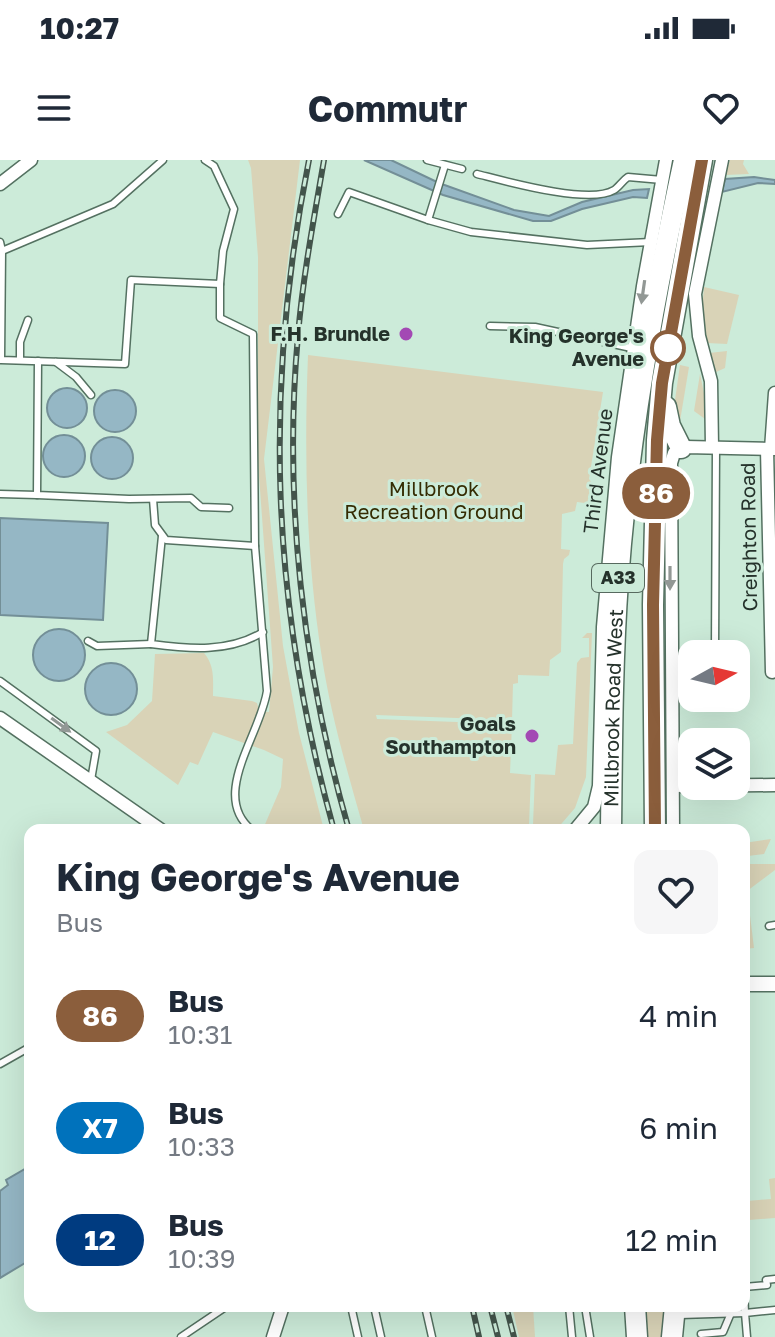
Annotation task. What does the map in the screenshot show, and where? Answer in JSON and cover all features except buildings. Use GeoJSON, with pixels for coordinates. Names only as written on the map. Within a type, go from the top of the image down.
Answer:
{"type":"FeatureCollection","features":[{"type":"Feature","properties":{"kind":"highway","name":"Millbrook Road West"},"geometry":{"type":"LineString","coordinates":[[611,824],[613,656],[626,493],[650,328],[684,160]]}},
{"type":"Feature","properties":{"kind":"highway","name":"Millbrook Road West"},"geometry":{"type":"LineString","coordinates":[[655,824],[653,605],[657,440],[662,383],[702,160]]}},
{"type":"Feature","properties":{"kind":"highway"},"geometry":{"type":"LineString","coordinates":[[662,383],[670,426],[681,448]]}},
{"type":"Feature","properties":{"kind":"highway"},"geometry":{"type":"LineString","coordinates":[[635,1312],[637,1337]]}},
{"type":"Feature","properties":{"kind":"highway"},"geometry":{"type":"LineString","coordinates":[[672,1337],[675,1312]]}},
{"type":"Feature","properties":{"kind":"street"},"geometry":{"type":"LineString","coordinates":[[0,184],[31,160]]}},
{"type":"Feature","properties":{"kind":"street","name":"Third Avenue"},"geometry":{"type":"LineString","coordinates":[[580,824],[594,807],[599,786],[605,595],[618,457],[666,160]]}},
{"type":"Feature","properties":{"kind":"street"},"geometry":{"type":"LineString","coordinates":[[714,448],[711,381],[699,336],[695,294],[722,160]]}},
{"type":"Feature","properties":{"kind":"street","name":"Creighton Road"},"geometry":{"type":"LineString","coordinates":[[772,672],[771,449],[775,393]]}},
{"type":"Feature","properties":{"kind":"street"},"geometry":{"type":"LineString","coordinates":[[673,824],[671,463],[674,453],[681,448],[771,449]]}},
{"type":"Feature","properties":{"kind":"street"},"geometry":{"type":"LineString","coordinates":[[0,718],[152,824]]}},
{"type":"Feature","properties":{"kind":"street"},"geometry":{"type":"LineString","coordinates":[[673,786],[775,785]]}},
{"type":"Feature","properties":{"kind":"street"},"geometry":{"type":"LineString","coordinates":[[750,986],[772,984]]}},
{"type":"Feature","properties":{"kind":"street"},"geometry":{"type":"LineString","coordinates":[[273,1337],[281,1312]]}},
{"type":"Feature","properties":{"kind":"lane"},"geometry":{"type":"LineString","coordinates":[[163,160],[113,204],[1,245],[0,360],[125,364],[131,280],[220,284]]}},
{"type":"Feature","properties":{"kind":"lane"},"geometry":{"type":"LineString","coordinates":[[205,160],[214,166],[234,209],[223,251],[220,318],[253,334],[255,546],[268,679],[265,709],[233,795],[237,814],[246,824]]}},
{"type":"Feature","properties":{"kind":"lane"},"geometry":{"type":"LineString","coordinates":[[427,160],[462,169]]}},
{"type":"Feature","properties":{"kind":"lane"},"geometry":{"type":"LineString","coordinates":[[428,220],[445,165]]}},
{"type":"Feature","properties":{"kind":"lane"},"geometry":{"type":"LineString","coordinates":[[477,174],[558,193],[605,193],[616,189],[628,177],[662,180]]}},
{"type":"Feature","properties":{"kind":"lane"},"geometry":{"type":"LineString","coordinates":[[338,214],[349,192],[471,232],[587,245],[651,242]]}},
{"type":"Feature","properties":{"kind":"lane"},"geometry":{"type":"LineString","coordinates":[[20,360],[20,342],[28,320]]}},
{"type":"Feature","properties":{"kind":"lane"},"geometry":{"type":"LineString","coordinates":[[490,326],[535,327],[636,349]]}},
{"type":"Feature","properties":{"kind":"lane"},"geometry":{"type":"LineString","coordinates":[[37,495],[38,361]]}},
{"type":"Feature","properties":{"kind":"lane"},"geometry":{"type":"LineString","coordinates":[[56,362],[76,377],[91,395]]}},
{"type":"Feature","properties":{"kind":"lane"},"geometry":{"type":"LineString","coordinates":[[714,448],[715,640]]}},
{"type":"Feature","properties":{"kind":"lane"},"geometry":{"type":"LineString","coordinates":[[0,494],[191,498],[201,507],[229,508]]}},
{"type":"Feature","properties":{"kind":"lane"},"geometry":{"type":"LineString","coordinates":[[153,499],[155,525],[166,540],[255,546]]}},
{"type":"Feature","properties":{"kind":"lane"},"geometry":{"type":"LineString","coordinates":[[151,644],[162,535]]}},
{"type":"Feature","properties":{"kind":"lane"},"geometry":{"type":"LineString","coordinates":[[88,641],[97,646],[151,644],[193,649],[245,643],[263,632]]}},
{"type":"Feature","properties":{"kind":"lane"},"geometry":{"type":"LineString","coordinates":[[0,681],[96,751],[91,781]]}},
{"type":"Feature","properties":{"kind":"lane"},"geometry":{"type":"LineString","coordinates":[[672,682],[678,682]]}},
{"type":"Feature","properties":{"kind":"lane"},"geometry":{"type":"LineString","coordinates":[[0,1064],[24,1050]]}},
{"type":"Feature","properties":{"kind":"lane"},"geometry":{"type":"LineString","coordinates":[[750,1286],[767,1285],[766,1280],[775,1279]]}},
{"type":"Feature","properties":{"kind":"lane"},"geometry":{"type":"LineString","coordinates":[[681,1312],[693,1316],[775,1310]]}},
{"type":"Feature","properties":{"kind":"lane"},"geometry":{"type":"LineString","coordinates":[[181,1337],[218,1312]]}},
{"type":"Feature","properties":{"kind":"lane"},"geometry":{"type":"LineString","coordinates":[[352,1312],[358,1337]]}},
{"type":"Feature","properties":{"kind":"lane"},"geometry":{"type":"LineString","coordinates":[[375,1312],[381,1337]]}},
{"type":"Feature","properties":{"kind":"lane"},"geometry":{"type":"LineString","coordinates":[[426,1312],[432,1337]]}},
{"type":"Feature","properties":{"kind":"lane"},"geometry":{"type":"LineString","coordinates":[[570,1312],[572,1337]]}},
{"type":"Feature","properties":{"kind":"lane"},"geometry":{"type":"LineString","coordinates":[[586,1312],[590,1337]]}},
{"type":"Feature","properties":{"kind":"lane"},"geometry":{"type":"LineString","coordinates":[[701,1334],[723,1332],[731,1313]]}},
{"type":"Feature","properties":{"kind":"lane"},"geometry":{"type":"LineString","coordinates":[[745,1313],[747,1337]]}},
{"type":"Feature","properties":{"kind":"green space"},"geometry":{"type":"Polygon","coordinates":[[[248,160],[300,160],[264,459],[283,646],[299,733],[322,824],[265,824],[281,787],[283,759],[264,750],[213,732],[198,765],[190,762],[178,785],[106,732],[127,725],[152,701],[155,654],[204,653],[212,668],[213,696],[252,701],[257,703],[259,711],[269,712],[273,667],[258,462],[258,257],[248,160]]]}},
{"type":"Feature","properties":{"kind":"green space"},"geometry":{"type":"Polygon","coordinates":[[[730,160],[744,160],[749,174],[725,175],[730,160]]]}},
{"type":"Feature","properties":{"kind":"green space"},"geometry":{"type":"Polygon","coordinates":[[[704,287],[739,295],[727,344],[707,343],[702,311],[704,287]]]}},
{"type":"Feature","properties":{"kind":"green space"},"geometry":{"type":"Polygon","coordinates":[[[727,351],[725,368],[714,373],[709,353],[727,351]]]}},
{"type":"Feature","properties":{"kind":"green space","name":"Millbrook Recreation Ground"},"geometry":{"type":"Polygon","coordinates":[[[308,355],[603,392],[589,479],[601,495],[600,505],[577,502],[575,511],[562,514],[561,549],[570,550],[563,564],[561,652],[550,660],[549,676],[518,675],[518,683],[513,684],[512,720],[376,715],[377,719],[512,724],[510,773],[531,775],[529,824],[362,824],[340,745],[322,658],[312,582],[306,431],[308,355]]]}},
{"type":"Feature","properties":{"kind":"green space"},"geometry":{"type":"Polygon","coordinates":[[[680,365],[689,367],[678,433],[672,421],[680,365]]]}},
{"type":"Feature","properties":{"kind":"green space"},"geometry":{"type":"Polygon","coordinates":[[[700,374],[705,398],[705,419],[694,411],[700,374]]]}},
{"type":"Feature","properties":{"kind":"green space","name":"Millbrook Recreation Ground"},"geometry":{"type":"Polygon","coordinates":[[[592,633],[586,777],[575,808],[561,824],[533,824],[535,774],[555,775],[558,745],[573,744],[577,663],[581,658],[589,657],[589,638],[582,638],[592,633]]]}},
{"type":"Feature","properties":{"kind":"green space"},"geometry":{"type":"Polygon","coordinates":[[[771,839],[764,854],[750,856],[750,842],[771,839]]]}},
{"type":"Feature","properties":{"kind":"green space"},"geometry":{"type":"Polygon","coordinates":[[[750,864],[775,864],[775,870],[750,889],[750,864]]]}},
{"type":"Feature","properties":{"kind":"green space"},"geometry":{"type":"Polygon","coordinates":[[[750,915],[754,948],[750,948],[750,915]]]}},
{"type":"Feature","properties":{"kind":"green space"},"geometry":{"type":"Polygon","coordinates":[[[775,1178],[775,1218],[750,1220],[750,1201],[771,1199],[769,1179],[775,1178]]]}},
{"type":"Feature","properties":{"kind":"green space"},"geometry":{"type":"Polygon","coordinates":[[[513,1312],[533,1312],[535,1337],[519,1337],[513,1312]]]}},
{"type":"Feature","properties":{"kind":"green space"},"geometry":{"type":"Polygon","coordinates":[[[644,1312],[666,1312],[664,1337],[646,1337],[644,1312]]]}},
{"type":"Feature","properties":{"kind":"water"},"geometry":{"type":"Polygon","coordinates":[[[364,160],[391,160],[439,183],[514,210],[549,216],[582,202],[649,189],[647,198],[633,197],[582,209],[551,221],[533,221],[443,195],[364,160]]]}},
{"type":"Feature","properties":{"kind":"water"},"geometry":{"type":"Polygon","coordinates":[[[754,177],[775,180],[775,184],[758,183],[722,192],[725,179],[754,177]]]}},
{"type":"Feature","properties":{"kind":"water"},"geometry":{"type":"Polygon","coordinates":[[[67,388],[81,394],[87,408],[81,422],[67,428],[53,422],[47,408],[53,394],[67,388]]]}},
{"type":"Feature","properties":{"kind":"water"},"geometry":{"type":"Polygon","coordinates":[[[115,390],[130,396],[136,411],[130,426],[115,432],[100,426],[94,411],[100,396],[115,390]]]}},
{"type":"Feature","properties":{"kind":"water"},"geometry":{"type":"Polygon","coordinates":[[[64,435],[79,441],[85,456],[79,471],[64,477],[49,471],[43,456],[49,441],[64,435]]]}},
{"type":"Feature","properties":{"kind":"water"},"geometry":{"type":"Polygon","coordinates":[[[112,437],[127,443],[133,458],[127,473],[112,479],[97,473],[91,458],[97,443],[112,437]]]}},
{"type":"Feature","properties":{"kind":"water"},"geometry":{"type":"Polygon","coordinates":[[[0,518],[108,523],[103,620],[0,615],[0,518]]]}},
{"type":"Feature","properties":{"kind":"water"},"geometry":{"type":"Polygon","coordinates":[[[59,629],[78,636],[85,655],[78,674],[59,681],[40,674],[33,655],[40,636],[59,629]]]}},
{"type":"Feature","properties":{"kind":"water"},"geometry":{"type":"Polygon","coordinates":[[[111,663],[129,671],[137,689],[129,707],[111,715],[93,707],[85,689],[93,671],[111,663]]]}},
{"type":"Feature","properties":{"kind":"water"},"geometry":{"type":"Polygon","coordinates":[[[24,1170],[24,1264],[0,1278],[0,1191],[8,1185],[6,1180],[24,1170]]]}},
{"type":"Feature","properties":{"kind":"railway"},"geometry":{"type":"LineString","coordinates":[[309,160],[294,246],[285,330],[280,413],[281,496],[286,579],[297,662],[332,824]]}},
{"type":"Feature","properties":{"kind":"railway"},"geometry":{"type":"LineString","coordinates":[[324,160],[298,335],[294,397],[295,522],[309,647],[333,770],[347,824]]}},
{"type":"Feature","properties":{"kind":"railway"},"geometry":{"type":"LineString","coordinates":[[473,1312],[479,1337]]}},
{"type":"Feature","properties":{"kind":"railway"},"geometry":{"type":"LineString","coordinates":[[492,1312],[498,1337]]}},
{"type":"Feature","properties":{"kind":"railway"},"geometry":{"type":"LineString","coordinates":[[508,1312],[514,1337]]}},
{"type":"Feature","properties":{"kind":"bus line","name":"86"},"geometry":{"type":"LineString","coordinates":[[655,824],[653,605],[657,440],[662,383],[702,160]]}},
{"type":"Feature","properties":{"kind":"place","name":"F.H. Brundle"},"geometry":{"type":"Point","coordinates":[406,334]}},
{"type":"Feature","properties":{"kind":"place","name":"King George's Avenue"},"geometry":{"type":"Point","coordinates":[668,348]}},
{"type":"Feature","properties":{"kind":"place","name":"Goals Southampton"},"geometry":{"type":"Point","coordinates":[532,736]}}]}
